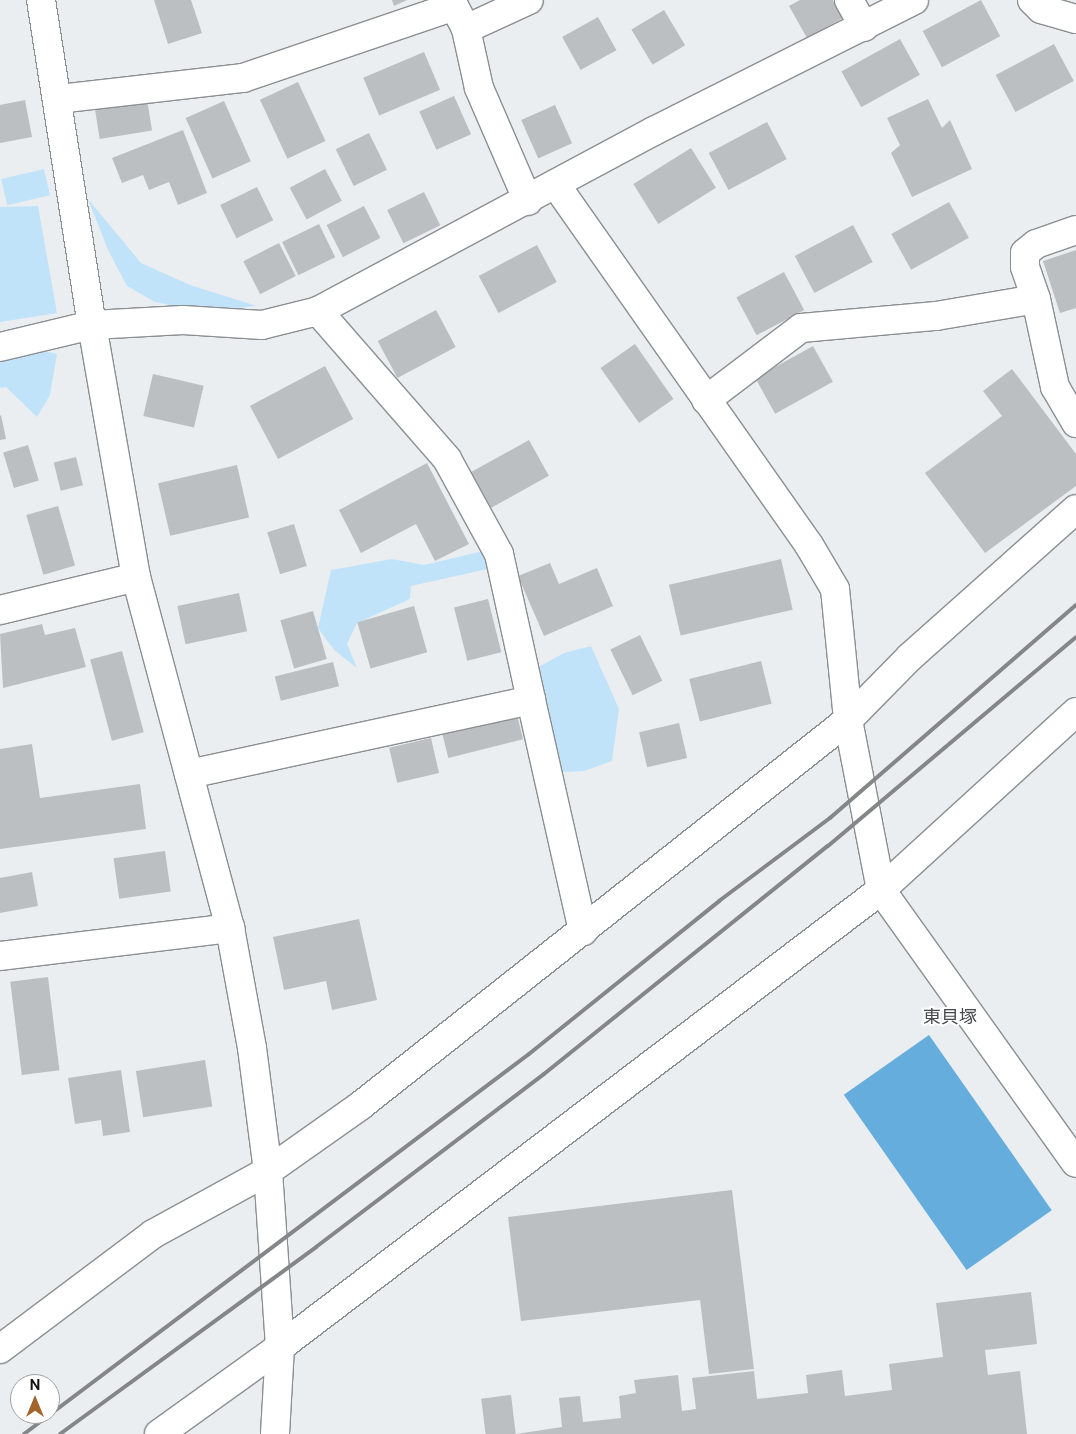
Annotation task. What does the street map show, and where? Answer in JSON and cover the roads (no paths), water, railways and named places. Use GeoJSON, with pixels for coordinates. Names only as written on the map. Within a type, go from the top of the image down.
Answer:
{"type":"FeatureCollection","features":[{"type":"Feature","properties":{"kind":"street"},"geometry":{"type":"LineString","coordinates":[[41,0],[92,325],[136,577],[230,928],[252,1048],[268,1171],[280,1347],[274,1434]]}},
{"type":"Feature","properties":{"kind":"street"},"geometry":{"type":"LineString","coordinates":[[58,99],[243,78],[457,12],[529,0]]}},
{"type":"Feature","properties":{"kind":"street"},"geometry":{"type":"LineString","coordinates":[[849,0],[864,27]]}},
{"type":"Feature","properties":{"kind":"street"},"geometry":{"type":"LineString","coordinates":[[0,347],[92,325],[184,320],[262,325],[318,311],[556,186],[654,131],[864,27],[914,0]]}},
{"type":"Feature","properties":{"kind":"street"},"geometry":{"type":"LineString","coordinates":[[1032,0],[1041,9],[1076,20]]}},
{"type":"Feature","properties":{"kind":"street"},"geometry":{"type":"LineString","coordinates":[[457,12],[479,88],[528,201]]}},
{"type":"Feature","properties":{"kind":"street"},"geometry":{"type":"LineString","coordinates":[[556,186],[809,545],[835,589],[848,720],[880,890],[1076,1163]]}},
{"type":"Feature","properties":{"kind":"street"},"geometry":{"type":"LineString","coordinates":[[1076,230],[1036,244],[1025,253],[1025,267],[1036,299],[1055,387],[1076,423]]}},
{"type":"Feature","properties":{"kind":"street"},"geometry":{"type":"LineString","coordinates":[[706,400],[801,328],[936,316],[1036,299]]}},
{"type":"Feature","properties":{"kind":"street"},"geometry":{"type":"LineString","coordinates":[[318,311],[448,459],[499,554],[583,931]]}},
{"type":"Feature","properties":{"kind":"street"},"geometry":{"type":"LineString","coordinates":[[0,1348],[153,1234],[268,1171],[360,1106],[848,720],[910,658],[1076,509]]}},
{"type":"Feature","properties":{"kind":"street"},"geometry":{"type":"LineString","coordinates":[[0,610],[136,577]]}},
{"type":"Feature","properties":{"kind":"street"},"geometry":{"type":"LineString","coordinates":[[188,774],[531,700]]}},
{"type":"Feature","properties":{"kind":"street"},"geometry":{"type":"LineString","coordinates":[[159,1434],[280,1347],[880,890],[1076,712]]}},
{"type":"Feature","properties":{"kind":"street"},"geometry":{"type":"LineString","coordinates":[[0,956],[230,928]]}},
{"type":"Feature","properties":{"kind":"water"},"geometry":{"type":"Polygon","coordinates":[[[929,1035],[1052,1210],[967,1270],[844,1095],[929,1035]]]}},
{"type":"Feature","properties":{"kind":"railway"},"geometry":{"type":"LineString","coordinates":[[24,1434],[529,1054],[719,901],[830,818],[1076,605]]}},
{"type":"Feature","properties":{"kind":"railway"},"geometry":{"type":"LineString","coordinates":[[60,1434],[316,1247],[544,1074],[828,846],[1076,637]]}},
{"type":"Feature","properties":{"kind":"district","name":"東貝塚"},"geometry":{"type":"Point","coordinates":[950,1017]}}]}
